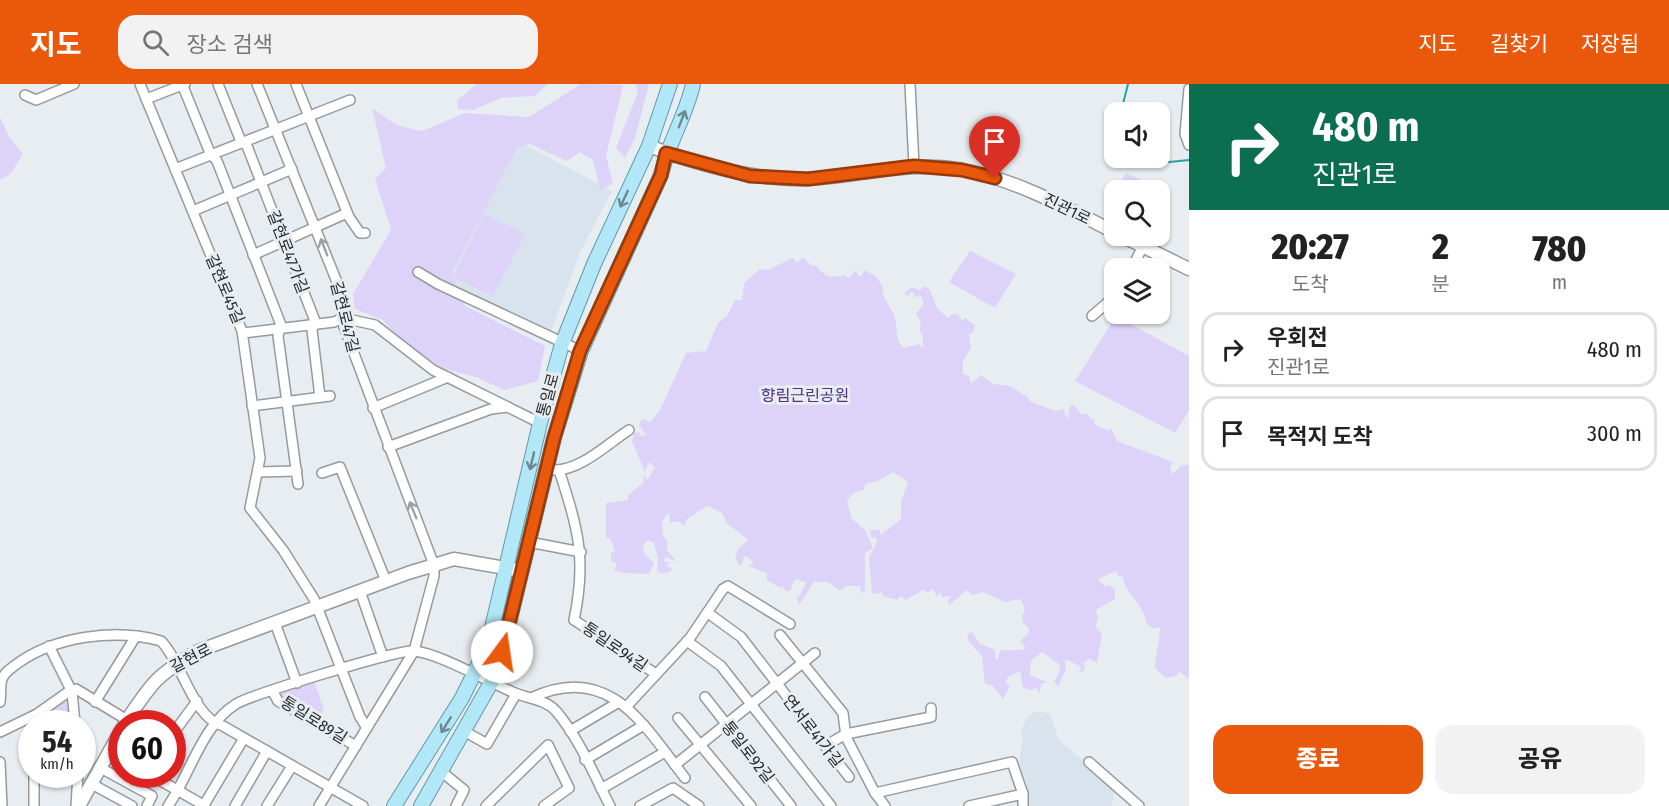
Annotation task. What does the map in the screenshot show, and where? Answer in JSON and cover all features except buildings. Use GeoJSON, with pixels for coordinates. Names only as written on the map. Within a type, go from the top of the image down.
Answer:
{"type":"FeatureCollection","features":[{"type":"Feature","properties":{"kind":"main road","name":"통일로"},"geometry":{"type":"LineString","coordinates":[[394,806],[475,675],[488,645],[540,423],[562,344],[594,264],[649,146],[670,84]]}},
{"type":"Feature","properties":{"kind":"main road","name":"통일로"},"geometry":{"type":"LineString","coordinates":[[421,806],[492,681],[502,652],[529,542],[554,470],[554,438],[580,351],[661,175],[666,153],[681,124],[693,84]]}},
{"type":"Feature","properties":{"kind":"main road","name":"진관1로"},"geometry":{"type":"LineString","coordinates":[[649,146],[666,153],[750,176],[808,179],[914,166],[962,170],[1012,183],[1104,227]]}},
{"type":"Feature","properties":{"kind":"main road"},"geometry":{"type":"LineString","coordinates":[[1143,246],[1189,269]]}},
{"type":"Feature","properties":{"kind":"main road","name":"갈현로"},"geometry":{"type":"LineString","coordinates":[[135,710],[153,681],[175,662],[198,651],[386,581],[454,559],[522,571]]}},
{"type":"Feature","properties":{"kind":"main road","name":"갈현로"},"geometry":{"type":"LineString","coordinates":[[96,769],[108,751]]}},
{"type":"Feature","properties":{"kind":"main road","name":"갈현로"},"geometry":{"type":"LineString","coordinates":[[77,806],[80,788]]}},
{"type":"Feature","properties":{"kind":"street","name":"갈현로45길"},"geometry":{"type":"LineString","coordinates":[[140,84],[243,333],[260,458],[250,508],[283,550],[318,607]]}},
{"type":"Feature","properties":{"kind":"street"},"geometry":{"type":"LineString","coordinates":[[146,99],[183,84],[212,156],[217,162],[281,325],[278,336],[298,484]]}},
{"type":"Feature","properties":{"kind":"street","name":"갈현로47가길"},"geometry":{"type":"LineString","coordinates":[[218,84],[261,182],[315,321],[320,396]]}},
{"type":"Feature","properties":{"kind":"street","name":"갈현로47길"},"geometry":{"type":"LineString","coordinates":[[257,84],[339,287],[343,318],[373,408],[434,565]]}},
{"type":"Feature","properties":{"kind":"street"},"geometry":{"type":"LineString","coordinates":[[296,84],[347,213],[360,233],[365,233]]}},
{"type":"Feature","properties":{"kind":"street"},"geometry":{"type":"LineString","coordinates":[[910,84],[914,166]]}},
{"type":"Feature","properties":{"kind":"street"},"geometry":{"type":"LineString","coordinates":[[25,95],[36,100],[70,86]]}},
{"type":"Feature","properties":{"kind":"street"},"geometry":{"type":"LineString","coordinates":[[1188,143],[1189,88]]}},
{"type":"Feature","properties":{"kind":"street"},"geometry":{"type":"LineString","coordinates":[[175,169],[350,99]]}},
{"type":"Feature","properties":{"kind":"street"},"geometry":{"type":"LineString","coordinates":[[193,211],[292,169]]}},
{"type":"Feature","properties":{"kind":"street"},"geometry":{"type":"LineString","coordinates":[[253,255],[347,213]]}},
{"type":"Feature","properties":{"kind":"street"},"geometry":{"type":"LineString","coordinates":[[1137,258],[1143,246]]}},
{"type":"Feature","properties":{"kind":"street"},"geometry":{"type":"LineString","coordinates":[[418,272],[438,285],[580,351]]}},
{"type":"Feature","properties":{"kind":"street"},"geometry":{"type":"LineString","coordinates":[[1092,316],[1104,306]]}},
{"type":"Feature","properties":{"kind":"street"},"geometry":{"type":"LineString","coordinates":[[243,333],[314,325],[343,318],[375,325],[433,370],[540,423]]}},
{"type":"Feature","properties":{"kind":"street"},"geometry":{"type":"LineString","coordinates":[[373,408],[448,377]]}},
{"type":"Feature","properties":{"kind":"street"},"geometry":{"type":"LineString","coordinates":[[252,406],[330,396]]}},
{"type":"Feature","properties":{"kind":"street"},"geometry":{"type":"LineString","coordinates":[[388,447],[491,409],[508,407]]}},
{"type":"Feature","properties":{"kind":"street"},"geometry":{"type":"LineString","coordinates":[[554,470],[580,465],[629,430]]}},
{"type":"Feature","properties":{"kind":"street"},"geometry":{"type":"LineString","coordinates":[[322,473],[340,467],[386,581]]}},
{"type":"Feature","properties":{"kind":"street","name":"통일로94길"},"geometry":{"type":"LineString","coordinates":[[554,470],[573,514],[581,552],[581,587],[574,620],[656,674],[687,641],[723,589],[728,586],[790,624]]}},
{"type":"Feature","properties":{"kind":"street"},"geometry":{"type":"LineString","coordinates":[[258,472],[297,471]]}},
{"type":"Feature","properties":{"kind":"street"},"geometry":{"type":"LineString","coordinates":[[529,542],[581,552]]}},
{"type":"Feature","properties":{"kind":"street"},"geometry":{"type":"LineString","coordinates":[[434,565],[434,576],[414,651],[492,681],[516,694],[546,703],[570,731],[610,806]]}},
{"type":"Feature","properties":{"kind":"street"},"geometry":{"type":"LineString","coordinates":[[360,591],[383,657]]}},
{"type":"Feature","properties":{"kind":"street"},"geometry":{"type":"LineString","coordinates":[[318,607],[342,670]]}},
{"type":"Feature","properties":{"kind":"street","name":"연서로41가길"},"geometry":{"type":"LineString","coordinates":[[708,613],[744,640],[849,777]]}},
{"type":"Feature","properties":{"kind":"street"},"geometry":{"type":"LineString","coordinates":[[275,623],[297,683]]}},
{"type":"Feature","properties":{"kind":"street","name":"연서로41가길"},"geometry":{"type":"LineString","coordinates":[[780,634],[843,713],[846,734],[875,794],[885,806]]}},
{"type":"Feature","properties":{"kind":"street"},"geometry":{"type":"LineString","coordinates":[[94,702],[136,636]]}},
{"type":"Feature","properties":{"kind":"street"},"geometry":{"type":"LineString","coordinates":[[0,702],[2,679],[7,671],[27,656],[50,646],[91,638],[136,636],[161,641],[197,701],[215,724],[244,738],[363,806]]}},
{"type":"Feature","properties":{"kind":"street"},"geometry":{"type":"LineString","coordinates":[[687,641],[721,666],[831,806]]}},
{"type":"Feature","properties":{"kind":"street"},"geometry":{"type":"LineString","coordinates":[[50,646],[72,691],[74,710]]}},
{"type":"Feature","properties":{"kind":"street","name":"통일로89길"},"geometry":{"type":"LineString","coordinates":[[168,806],[179,791],[215,724],[236,704],[383,657],[414,651]]}},
{"type":"Feature","properties":{"kind":"street","name":"통일로89길"},"geometry":{"type":"LineString","coordinates":[[319,806],[414,651]]}},
{"type":"Feature","properties":{"kind":"street"},"geometry":{"type":"LineString","coordinates":[[675,765],[815,653]]}},
{"type":"Feature","properties":{"kind":"street","name":"통일로89길"},"geometry":{"type":"LineString","coordinates":[[342,670],[360,717],[367,728]]}},
{"type":"Feature","properties":{"kind":"street"},"geometry":{"type":"LineString","coordinates":[[570,731],[623,704],[656,674]]}},
{"type":"Feature","properties":{"kind":"street"},"geometry":{"type":"LineString","coordinates":[[531,698],[548,690],[571,686],[599,692],[623,704],[644,724],[685,778]]}},
{"type":"Feature","properties":{"kind":"street"},"geometry":{"type":"LineString","coordinates":[[46,710],[76,689],[108,711]]}},
{"type":"Feature","properties":{"kind":"street","name":"통일로89길"},"geometry":{"type":"LineString","coordinates":[[273,692],[278,700],[357,746]]}},
{"type":"Feature","properties":{"kind":"street"},"geometry":{"type":"LineString","coordinates":[[464,731],[487,744],[516,694]]}},
{"type":"Feature","properties":{"kind":"street","name":"통일로92길"},"geometry":{"type":"LineString","coordinates":[[705,698],[791,806]]}},
{"type":"Feature","properties":{"kind":"street"},"geometry":{"type":"LineString","coordinates":[[186,716],[197,701]]}},
{"type":"Feature","properties":{"kind":"street","name":"연서로41가길"},"geometry":{"type":"LineString","coordinates":[[846,734],[932,717],[931,708]]}},
{"type":"Feature","properties":{"kind":"street"},"geometry":{"type":"LineString","coordinates":[[678,718],[751,806]]}},
{"type":"Feature","properties":{"kind":"street"},"geometry":{"type":"LineString","coordinates":[[585,760],[644,724]]}},
{"type":"Feature","properties":{"kind":"street"},"geometry":{"type":"LineString","coordinates":[[0,732],[18,725]]}},
{"type":"Feature","properties":{"kind":"street"},"geometry":{"type":"LineString","coordinates":[[825,746],[846,734]]}},
{"type":"Feature","properties":{"kind":"street"},"geometry":{"type":"LineString","coordinates":[[174,788],[204,806],[244,738]]}},
{"type":"Feature","properties":{"kind":"street"},"geometry":{"type":"LineString","coordinates":[[486,806],[548,745],[569,788],[544,806]]}},
{"type":"Feature","properties":{"kind":"street"},"geometry":{"type":"LineString","coordinates":[[235,806],[267,751]]}},
{"type":"Feature","properties":{"kind":"street"},"geometry":{"type":"LineString","coordinates":[[601,789],[665,752]]}},
{"type":"Feature","properties":{"kind":"street"},"geometry":{"type":"LineString","coordinates":[[0,762],[2,806]]}},
{"type":"Feature","properties":{"kind":"street"},"geometry":{"type":"LineString","coordinates":[[875,794],[1012,762],[1023,794],[1023,806]]}},
{"type":"Feature","properties":{"kind":"street"},"geometry":{"type":"LineString","coordinates":[[1089,762],[1139,806]]}},
{"type":"Feature","properties":{"kind":"street"},"geometry":{"type":"LineString","coordinates":[[267,806],[292,766]]}},
{"type":"Feature","properties":{"kind":"street"},"geometry":{"type":"LineString","coordinates":[[99,767],[152,796],[147,806]]}},
{"type":"Feature","properties":{"kind":"street"},"geometry":{"type":"LineString","coordinates":[[442,772],[464,790],[456,806]]}},
{"type":"Feature","properties":{"kind":"street"},"geometry":{"type":"LineString","coordinates":[[96,787],[132,806]]}},
{"type":"Feature","properties":{"kind":"street"},"geometry":{"type":"LineString","coordinates":[[34,788],[34,806]]}},
{"type":"Feature","properties":{"kind":"street"},"geometry":{"type":"LineString","coordinates":[[640,806],[673,788],[699,806]]}},
{"type":"Feature","properties":{"kind":"street"},"geometry":{"type":"LineString","coordinates":[[969,806],[1023,794]]}},
{"type":"Feature","properties":{"kind":"shaded area"},"geometry":{"type":"Polygon","coordinates":[[[521,143],[612,191],[580,252],[551,332],[444,282],[512,146],[521,143]]]}},
{"type":"Feature","properties":{"kind":"shaded area"},"geometry":{"type":"Polygon","coordinates":[[[1037,711],[1050,714],[1059,740],[1112,785],[1114,792],[1112,806],[1027,806],[1027,784],[1019,763],[1023,736],[1021,730],[1028,716],[1037,711]]]}},
{"type":"Feature","properties":{"kind":"green space"},"geometry":{"type":"Polygon","coordinates":[[[477,84],[548,84],[534,96],[501,98],[473,110],[458,109],[457,100],[477,84]]]}},
{"type":"Feature","properties":{"kind":"green space"},"geometry":{"type":"Polygon","coordinates":[[[581,84],[623,85],[606,156],[613,183],[600,190],[593,160],[580,152],[567,161],[530,144],[517,148],[451,274],[453,277],[484,214],[525,234],[493,296],[454,278],[465,306],[545,346],[538,381],[504,390],[478,378],[443,368],[404,344],[383,320],[355,309],[353,294],[391,230],[375,179],[386,168],[372,108],[398,126],[422,131],[465,113],[529,117],[581,84]]]}},
{"type":"Feature","properties":{"kind":"green space"},"geometry":{"type":"Polygon","coordinates":[[[636,84],[649,84],[635,138],[625,158],[616,148],[638,92],[636,84]]]}},
{"type":"Feature","properties":{"kind":"green space"},"geometry":{"type":"Polygon","coordinates":[[[0,117],[9,137],[23,154],[11,173],[0,180],[0,117]]]}},
{"type":"Feature","properties":{"kind":"green space"},"geometry":{"type":"Polygon","coordinates":[[[1126,173],[1141,180],[1122,180],[1126,173]]]}},
{"type":"Feature","properties":{"kind":"green space"},"geometry":{"type":"Polygon","coordinates":[[[970,251],[1016,274],[995,308],[949,282],[970,251]]]}},
{"type":"Feature","properties":{"kind":"green space","name":"향림근린공원"},"geometry":{"type":"Polygon","coordinates":[[[803,257],[811,265],[815,265],[831,276],[844,275],[849,278],[855,271],[862,276],[864,270],[875,276],[882,285],[884,297],[895,316],[898,340],[903,348],[919,344],[923,348],[923,337],[919,329],[921,322],[916,314],[924,304],[921,296],[915,297],[912,291],[907,296],[905,293],[912,287],[920,290],[925,286],[930,290],[937,308],[948,318],[953,314],[958,314],[962,321],[965,318],[975,325],[973,333],[969,334],[971,348],[963,361],[963,374],[969,376],[971,384],[981,375],[993,384],[1010,386],[1029,398],[1029,401],[1056,411],[1063,409],[1068,419],[1069,408],[1073,404],[1082,415],[1086,413],[1092,420],[1093,417],[1094,424],[1108,431],[1111,428],[1117,441],[1173,462],[1170,468],[1172,474],[1182,465],[1189,465],[1189,679],[1179,671],[1176,676],[1166,678],[1155,668],[1160,627],[1154,629],[1146,623],[1142,610],[1127,589],[1123,577],[1118,576],[1116,571],[1098,579],[1104,586],[1108,585],[1115,589],[1115,599],[1096,610],[1098,619],[1095,626],[1102,634],[1097,663],[1090,659],[1084,662],[1085,669],[1080,673],[1081,667],[1068,660],[1065,661],[1066,669],[1058,687],[1054,681],[1060,672],[1059,664],[1042,652],[1031,661],[1030,675],[1047,682],[1041,684],[1040,694],[1036,688],[1030,690],[1023,687],[1020,671],[1008,677],[1005,683],[1010,686],[1003,699],[992,685],[985,684],[982,656],[969,642],[967,634],[972,632],[979,643],[995,650],[995,657],[998,660],[1000,651],[1026,648],[1020,641],[1029,632],[1028,627],[1023,623],[1022,616],[1025,610],[1021,599],[1005,602],[983,592],[972,595],[967,590],[949,605],[948,600],[952,596],[942,597],[941,592],[937,596],[932,589],[927,593],[923,590],[906,600],[900,596],[898,600],[883,596],[881,591],[878,594],[872,593],[869,558],[877,542],[876,538],[871,537],[870,530],[879,530],[881,535],[901,519],[901,502],[908,482],[893,472],[878,481],[865,484],[864,490],[855,492],[847,500],[851,518],[865,530],[873,548],[865,553],[865,591],[861,593],[860,586],[846,586],[840,591],[828,582],[814,582],[799,605],[796,595],[799,597],[806,582],[795,579],[790,591],[785,591],[783,587],[780,588],[767,580],[767,573],[748,566],[754,562],[745,555],[741,566],[735,559],[738,549],[748,540],[727,523],[722,513],[707,506],[686,520],[685,526],[678,521],[670,523],[669,514],[666,515],[662,523],[663,536],[667,540],[667,550],[676,561],[665,557],[664,562],[669,562],[667,566],[673,570],[664,574],[657,571],[658,558],[654,543],[648,540],[643,545],[644,553],[654,563],[649,574],[624,573],[614,570],[617,564],[611,561],[611,553],[615,551],[610,538],[606,538],[606,503],[628,500],[628,495],[643,483],[644,475],[647,480],[655,468],[649,462],[645,472],[632,441],[634,433],[639,432],[641,436],[646,435],[639,425],[642,419],[651,422],[660,410],[686,353],[706,351],[718,323],[727,316],[735,300],[742,300],[744,283],[760,269],[768,270],[793,258],[797,263],[803,257]]]}},
{"type":"Feature","properties":{"kind":"green space"},"geometry":{"type":"Polygon","coordinates":[[[1111,324],[1131,324],[1189,356],[1189,410],[1175,433],[1075,381],[1111,324]]]}},
{"type":"Feature","properties":{"kind":"green space"},"geometry":{"type":"Polygon","coordinates":[[[314,681],[324,710],[316,719],[280,699],[277,693],[314,681]]]}},
{"type":"Feature","properties":{"kind":"green space"},"geometry":{"type":"Polygon","coordinates":[[[59,698],[68,698],[69,710],[42,710],[59,698]]]}},
{"type":"Feature","properties":{"kind":"waterway"},"geometry":{"type":"LineString","coordinates":[[1124,102],[1128,84]]}},
{"type":"Feature","properties":{"kind":"waterway"},"geometry":{"type":"LineString","coordinates":[[1170,162],[1189,160]]}},
{"type":"Feature","properties":{"kind":"route"},"geometry":{"type":"LineString","coordinates":[[502,652],[554,438],[580,351],[661,175],[666,153],[750,176],[808,179],[914,166],[962,170],[995,178]]}}]}
